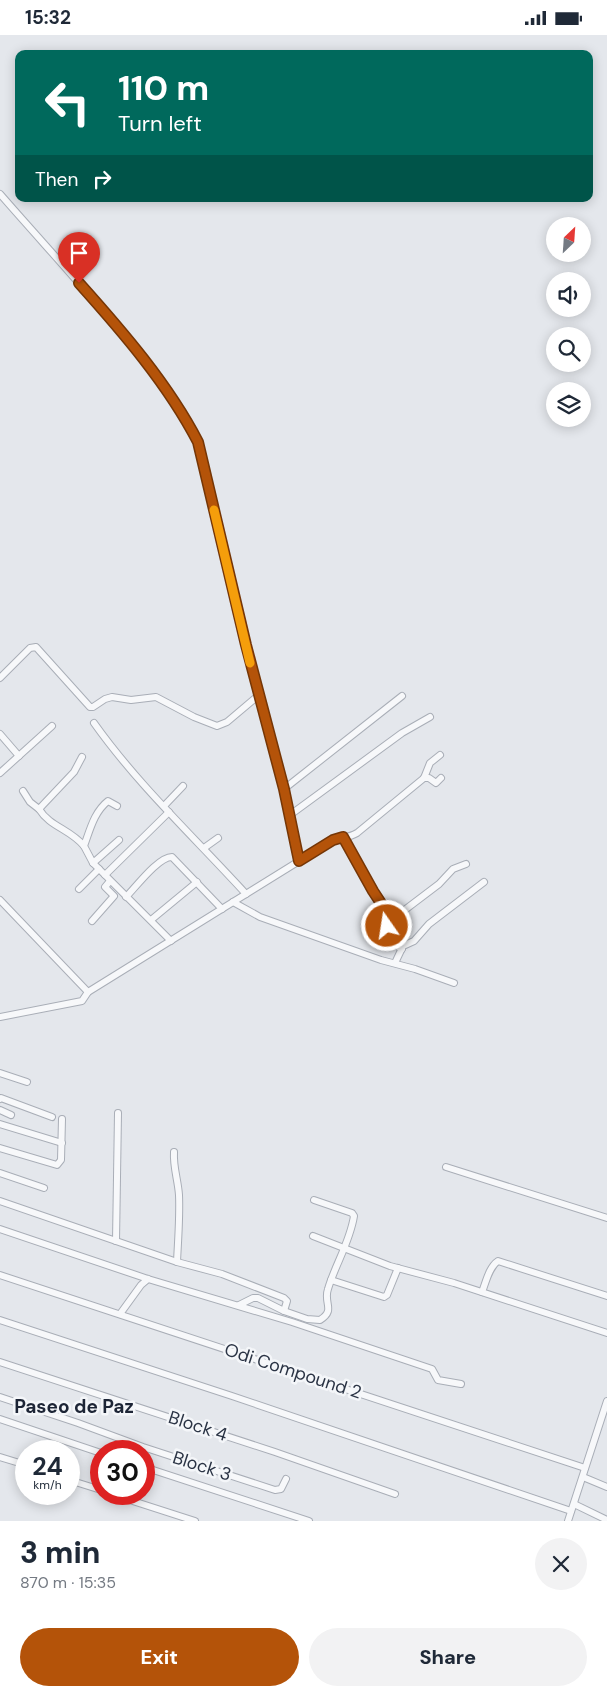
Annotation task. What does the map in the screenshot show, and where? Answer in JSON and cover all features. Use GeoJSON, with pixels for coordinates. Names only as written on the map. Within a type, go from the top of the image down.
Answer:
{"type":"FeatureCollection","features":[{"type":"Feature","properties":{"kind":"street"},"geometry":{"type":"LineString","coordinates":[[0,194],[113,322],[158,380],[198,442],[246,645],[284,789],[299,861]]}},
{"type":"Feature","properties":{"kind":"street"},"geometry":{"type":"LineString","coordinates":[[0,678],[30,648],[36,647],[90,707],[112,697],[131,700],[156,697],[194,717],[218,726],[226,722],[259,695]]}},
{"type":"Feature","properties":{"kind":"street"},"geometry":{"type":"LineString","coordinates":[[284,789],[402,696]]}},
{"type":"Feature","properties":{"kind":"street"},"geometry":{"type":"LineString","coordinates":[[290,815],[402,733],[430,717]]}},
{"type":"Feature","properties":{"kind":"street"},"geometry":{"type":"LineString","coordinates":[[94,723],[112,748],[246,894]]}},
{"type":"Feature","properties":{"kind":"street"},"geometry":{"type":"LineString","coordinates":[[0,773],[52,726]]}},
{"type":"Feature","properties":{"kind":"street"},"geometry":{"type":"LineString","coordinates":[[0,735],[19,756]]}},
{"type":"Feature","properties":{"kind":"street"},"geometry":{"type":"LineString","coordinates":[[0,1017],[79,1003],[88,992],[333,840],[349,837],[357,833],[424,778],[430,763],[440,755]]}},
{"type":"Feature","properties":{"kind":"street"},"geometry":{"type":"LineString","coordinates":[[38,809],[74,773],[82,757]]}},
{"type":"Feature","properties":{"kind":"street"},"geometry":{"type":"LineString","coordinates":[[424,778],[429,778],[436,783],[441,778]]}},
{"type":"Feature","properties":{"kind":"street"},"geometry":{"type":"LineString","coordinates":[[164,806],[183,787]]}},
{"type":"Feature","properties":{"kind":"street"},"geometry":{"type":"LineString","coordinates":[[23,791],[30,802],[53,825],[73,834],[84,846],[98,869],[152,920],[171,941]]}},
{"type":"Feature","properties":{"kind":"street"},"geometry":{"type":"LineString","coordinates":[[84,846],[94,818],[100,809],[108,801],[117,806]]}},
{"type":"Feature","properties":{"kind":"street"},"geometry":{"type":"LineString","coordinates":[[105,875],[169,812]]}},
{"type":"Feature","properties":{"kind":"street"},"geometry":{"type":"LineString","coordinates":[[343,837],[390,917]]}},
{"type":"Feature","properties":{"kind":"street"},"geometry":{"type":"LineString","coordinates":[[204,848],[218,838]]}},
{"type":"Feature","properties":{"kind":"street"},"geometry":{"type":"LineString","coordinates":[[93,863],[119,840]]}},
{"type":"Feature","properties":{"kind":"street"},"geometry":{"type":"LineString","coordinates":[[126,897],[160,861],[168,857],[175,858],[222,909]]}},
{"type":"Feature","properties":{"kind":"street"},"geometry":{"type":"LineString","coordinates":[[390,917],[400,916],[453,869],[466,865]]}},
{"type":"Feature","properties":{"kind":"street"},"geometry":{"type":"LineString","coordinates":[[79,889],[98,869]]}},
{"type":"Feature","properties":{"kind":"street"},"geometry":{"type":"LineString","coordinates":[[92,921],[114,896],[105,887],[110,881]]}},
{"type":"Feature","properties":{"kind":"street"},"geometry":{"type":"LineString","coordinates":[[152,920],[197,882]]}},
{"type":"Feature","properties":{"kind":"street"},"geometry":{"type":"LineString","coordinates":[[395,963],[407,943],[414,941],[429,924],[484,882]]}},
{"type":"Feature","properties":{"kind":"street"},"geometry":{"type":"LineString","coordinates":[[0,900],[88,992]]}},
{"type":"Feature","properties":{"kind":"street"},"geometry":{"type":"LineString","coordinates":[[233,902],[260,917],[381,960],[454,983]]}},
{"type":"Feature","properties":{"kind":"street"},"geometry":{"type":"LineString","coordinates":[[390,917],[387,926],[394,941],[402,949]]}},
{"type":"Feature","properties":{"kind":"street"},"geometry":{"type":"LineString","coordinates":[[0,1073],[27,1082]]}},
{"type":"Feature","properties":{"kind":"street"},"geometry":{"type":"LineString","coordinates":[[0,1099],[52,1117]]}},
{"type":"Feature","properties":{"kind":"street"},"geometry":{"type":"LineString","coordinates":[[0,1110],[11,1115]]}},
{"type":"Feature","properties":{"kind":"street"},"geometry":{"type":"LineString","coordinates":[[116,1241],[118,1113]]}},
{"type":"Feature","properties":{"kind":"street"},"geometry":{"type":"LineString","coordinates":[[0,1147],[55,1165],[59,1164],[61,1160],[62,1119]]}},
{"type":"Feature","properties":{"kind":"street"},"geometry":{"type":"LineString","coordinates":[[0,1124],[62,1143]]}},
{"type":"Feature","properties":{"kind":"street"},"geometry":{"type":"LineString","coordinates":[[174,1152],[173,1164],[179,1195],[177,1262]]}},
{"type":"Feature","properties":{"kind":"street"},"geometry":{"type":"LineString","coordinates":[[446,1167],[607,1218]]}},
{"type":"Feature","properties":{"kind":"street"},"geometry":{"type":"LineString","coordinates":[[0,1173],[44,1188]]}},
{"type":"Feature","properties":{"kind":"street"},"geometry":{"type":"LineString","coordinates":[[239,1305],[253,1298],[261,1299],[284,1311],[316,1321],[324,1318],[329,1309],[326,1294],[344,1249],[354,1216],[352,1213],[314,1200]]}},
{"type":"Feature","properties":{"kind":"street"},"geometry":{"type":"LineString","coordinates":[[0,1201],[177,1262],[222,1274],[284,1298],[287,1301],[284,1311]]}},
{"type":"Feature","properties":{"kind":"street"},"geometry":{"type":"LineString","coordinates":[[0,1229],[148,1279],[239,1305],[432,1369],[438,1380],[460,1384]]}},
{"type":"Feature","properties":{"kind":"street"},"geometry":{"type":"LineString","coordinates":[[313,1236],[398,1268],[482,1292],[607,1333]]}},
{"type":"Feature","properties":{"kind":"street"},"geometry":{"type":"LineString","coordinates":[[482,1292],[494,1263],[498,1261],[607,1296]]}},
{"type":"Feature","properties":{"kind":"street"},"geometry":{"type":"LineString","coordinates":[[331,1280],[384,1297],[387,1295],[398,1268]]}},
{"type":"Feature","properties":{"kind":"street","name":"Odi Compound 2"},"geometry":{"type":"LineString","coordinates":[[0,1275],[585,1468]]}},
{"type":"Feature","properties":{"kind":"street"},"geometry":{"type":"LineString","coordinates":[[120,1314],[141,1285],[148,1279]]}},
{"type":"Feature","properties":{"kind":"street"},"geometry":{"type":"LineString","coordinates":[[266,1314],[277,1308]]}},
{"type":"Feature","properties":{"kind":"street"},"geometry":{"type":"LineString","coordinates":[[0,1320],[232,1396],[571,1511]]}},
{"type":"Feature","properties":{"kind":"street","name":"Block 4"},"geometry":{"type":"LineString","coordinates":[[0,1362],[266,1449],[395,1494]]}},
{"type":"Feature","properties":{"kind":"street","name":"Block 3"},"geometry":{"type":"LineString","coordinates":[[0,1397],[143,1447],[179,1457],[270,1488],[281,1489],[286,1479]]}},
{"type":"Feature","properties":{"kind":"street"},"geometry":{"type":"LineString","coordinates":[[568,1521],[607,1401]]}},
{"type":"Feature","properties":{"kind":"street"},"geometry":{"type":"LineString","coordinates":[[0,1419],[90,1449]]}},
{"type":"Feature","properties":{"kind":"street"},"geometry":{"type":"LineString","coordinates":[[0,1457],[15,1462]]}},
{"type":"Feature","properties":{"kind":"street"},"geometry":{"type":"LineString","coordinates":[[155,1471],[309,1521]]}},
{"type":"Feature","properties":{"kind":"street"},"geometry":{"type":"LineString","coordinates":[[583,1477],[607,1487]]}},
{"type":"Feature","properties":{"kind":"street"},"geometry":{"type":"LineString","coordinates":[[574,1504],[607,1520]]}},
{"type":"Feature","properties":{"kind":"street"},"geometry":{"type":"LineString","coordinates":[[145,1505],[195,1521]]}},
{"type":"Feature","properties":{"kind":"slow traffic"},"geometry":{"type":"LineString","coordinates":[[214,510],[250,663]]}},
{"type":"Feature","properties":{"kind":"district","name":"Paseo de Paz"},"geometry":{"type":"Point","coordinates":[74,1406]}},
{"type":"Feature","properties":{"kind":"route"},"geometry":{"type":"LineString","coordinates":[[79,283],[113,322],[158,380],[198,442],[246,645],[284,789],[299,861],[333,840],[343,837],[354,859],[360,865],[373,891],[390,917],[387,926]]}}]}
